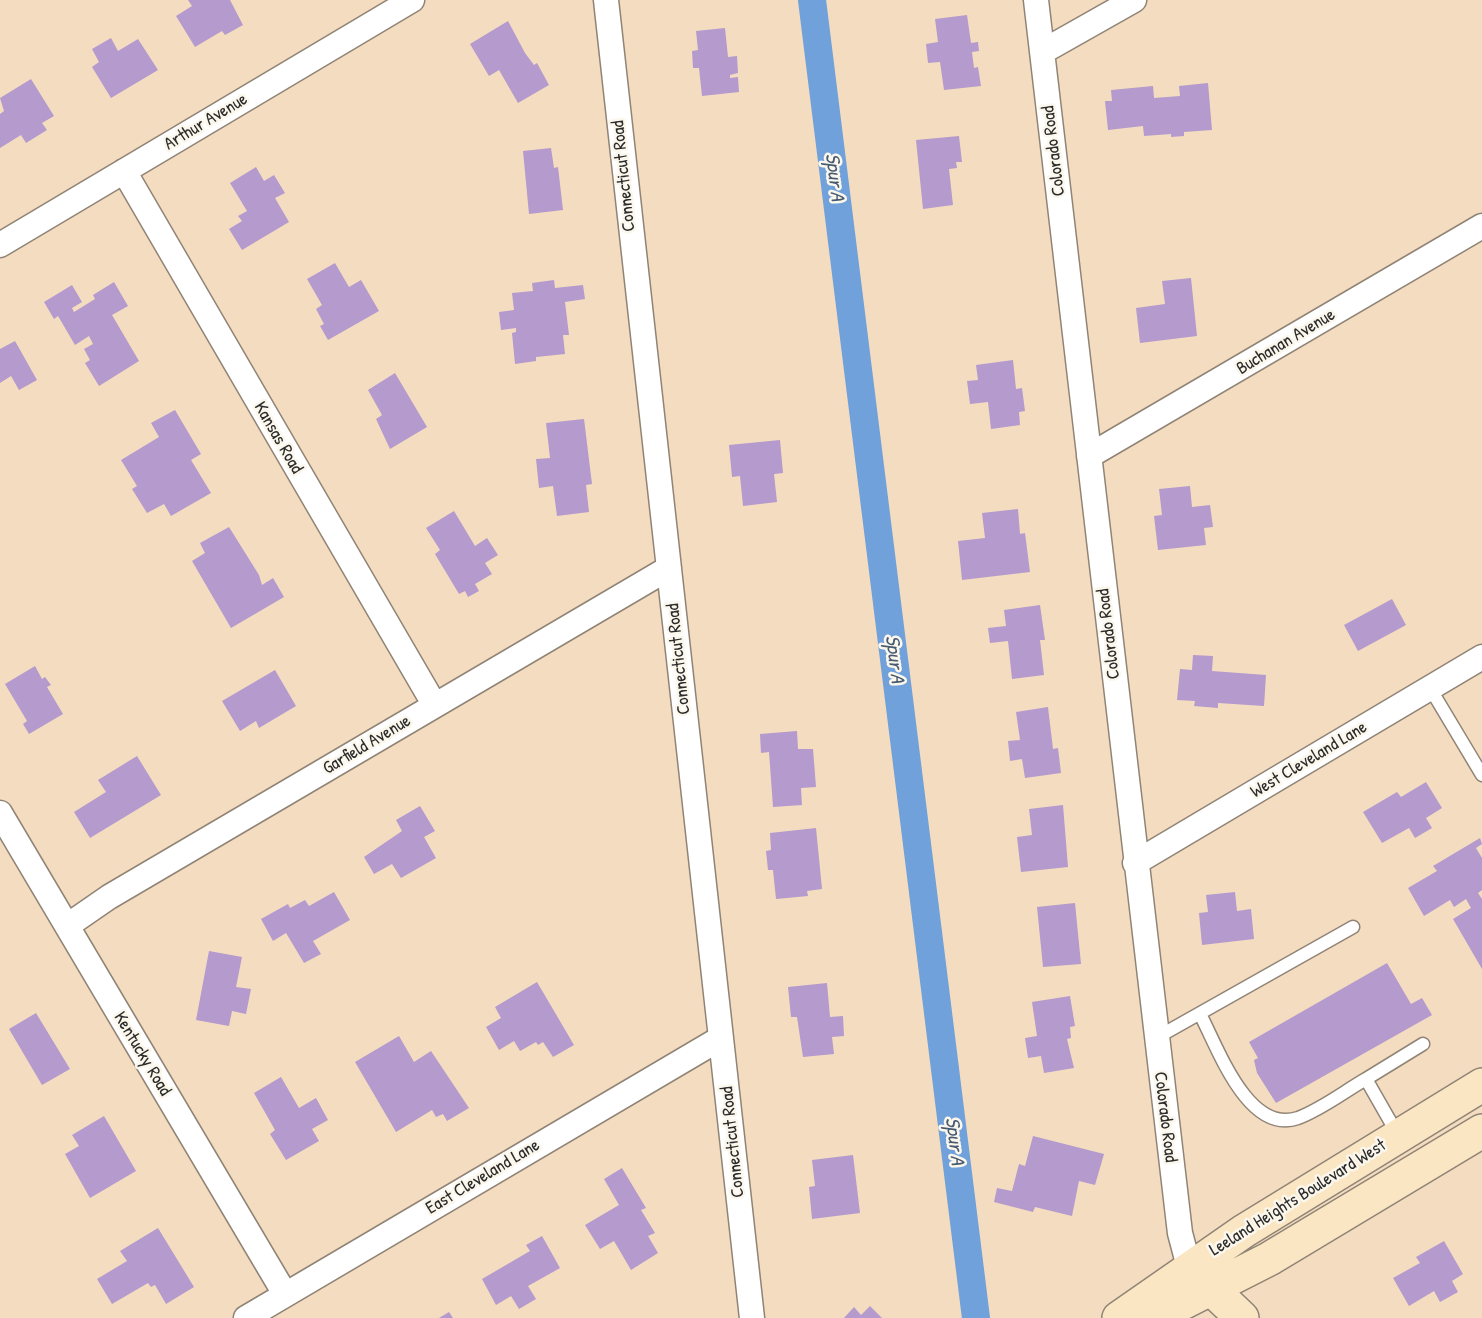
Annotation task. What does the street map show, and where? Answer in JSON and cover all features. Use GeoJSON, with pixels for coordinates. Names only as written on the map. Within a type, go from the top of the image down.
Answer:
{"type":"FeatureCollection","features":[{"type":"Feature","properties":{"kind":"main road","name":"Leeland Heights Boulevard West"},"geometry":{"type":"LineString","coordinates":[[1119,1318],[1189,1267],[1482,1085]]}},
{"type":"Feature","properties":{"kind":"main road","name":"Leeland Heights Boulevard West"},"geometry":{"type":"LineString","coordinates":[[1153,1318],[1211,1290],[1482,1131]]}},
{"type":"Feature","properties":{"kind":"main road"},"geometry":{"type":"LineString","coordinates":[[1189,1267],[1242,1318]]}},
{"type":"Feature","properties":{"kind":"street","name":"Arthur Avenue"},"geometry":{"type":"LineString","coordinates":[[0,245],[412,0]]}},
{"type":"Feature","properties":{"kind":"street","name":"Connecticut Road"},"geometry":{"type":"LineString","coordinates":[[606,0],[752,1318]]}},
{"type":"Feature","properties":{"kind":"street","name":"Colorado Road"},"geometry":{"type":"LineString","coordinates":[[1036,0],[1155,1039],[1180,1233],[1189,1267]]}},
{"type":"Feature","properties":{"kind":"street"},"geometry":{"type":"LineString","coordinates":[[1042,52],[1134,0]]}},
{"type":"Feature","properties":{"kind":"street","name":"Kansas Road"},"geometry":{"type":"LineString","coordinates":[[124,171],[434,704]]}},
{"type":"Feature","properties":{"kind":"street","name":"Buchanan Avenue"},"geometry":{"type":"LineString","coordinates":[[1089,456],[1181,405],[1482,226]]}},
{"type":"Feature","properties":{"kind":"street","name":"Garfield Avenue"},"geometry":{"type":"LineString","coordinates":[[67,927],[109,897],[669,568]]}},
{"type":"Feature","properties":{"kind":"street","name":"West Cleveland Lane"},"geometry":{"type":"LineString","coordinates":[[1135,863],[1482,657]]}},
{"type":"Feature","properties":{"kind":"street","name":"Kentucky Road"},"geometry":{"type":"LineString","coordinates":[[0,813],[285,1294]]}},
{"type":"Feature","properties":{"kind":"street","name":"East Cleveland Lane"},"geometry":{"type":"LineString","coordinates":[[246,1318],[722,1038]]}},
{"type":"Feature","properties":{"kind":"lane"},"geometry":{"type":"LineString","coordinates":[[1430,688],[1482,775]]}},
{"type":"Feature","properties":{"kind":"lane"},"geometry":{"type":"LineString","coordinates":[[1155,1039],[1353,927]]}},
{"type":"Feature","properties":{"kind":"lane"},"geometry":{"type":"LineString","coordinates":[[1200,1014],[1242,1094],[1263,1114],[1280,1121],[1299,1118],[1423,1044]]}},
{"type":"Feature","properties":{"kind":"lane"},"geometry":{"type":"LineString","coordinates":[[1366,1078],[1399,1136]]}},
{"type":"Feature","properties":{"kind":"building"},"geometry":{"type":"Polygon","coordinates":[[[188,0],[230,0],[243,25],[225,35],[222,31],[195,47],[176,16],[192,6],[188,0]]]}},
{"type":"Feature","properties":{"kind":"building"},"geometry":{"type":"Polygon","coordinates":[[[967,15],[971,43],[978,42],[979,51],[972,52],[974,68],[978,67],[981,86],[944,90],[940,62],[928,63],[926,44],[938,42],[935,19],[967,15]]]}},
{"type":"Feature","properties":{"kind":"building"},"geometry":{"type":"Polygon","coordinates":[[[508,21],[525,53],[534,65],[537,63],[549,85],[518,103],[499,70],[489,76],[470,44],[508,21]]]}},
{"type":"Feature","properties":{"kind":"building"},"geometry":{"type":"Polygon","coordinates":[[[725,28],[728,57],[737,56],[738,73],[730,75],[730,78],[738,77],[739,92],[702,96],[699,68],[693,68],[692,51],[698,50],[696,31],[725,28]]]}},
{"type":"Feature","properties":{"kind":"building"},"geometry":{"type":"Polygon","coordinates":[[[111,38],[118,51],[138,39],[158,70],[111,98],[92,67],[99,62],[92,49],[111,38]]]}},
{"type":"Feature","properties":{"kind":"building"},"geometry":{"type":"Polygon","coordinates":[[[31,79],[54,116],[42,123],[47,130],[26,143],[21,135],[0,148],[0,114],[4,111],[0,98],[31,79]]]}},
{"type":"Feature","properties":{"kind":"building"},"geometry":{"type":"Polygon","coordinates":[[[1208,83],[1212,130],[1184,132],[1184,136],[1171,137],[1171,134],[1144,136],[1143,126],[1108,130],[1105,101],[1112,101],[1111,90],[1153,86],[1154,98],[1180,96],[1179,86],[1208,83]]]}},
{"type":"Feature","properties":{"kind":"building"},"geometry":{"type":"Polygon","coordinates":[[[959,136],[962,162],[956,162],[957,168],[949,169],[953,205],[923,209],[916,140],[959,136]]]}},
{"type":"Feature","properties":{"kind":"building"},"geometry":{"type":"Polygon","coordinates":[[[551,148],[554,168],[558,167],[563,210],[529,214],[523,151],[551,148]]]}},
{"type":"Feature","properties":{"kind":"building"},"geometry":{"type":"Polygon","coordinates":[[[256,167],[264,181],[274,175],[285,193],[275,198],[289,222],[242,250],[229,229],[242,221],[238,216],[247,211],[230,183],[256,167]]]}},
{"type":"Feature","properties":{"kind":"building"},"geometry":{"type":"Polygon","coordinates":[[[335,263],[349,287],[361,280],[379,311],[328,340],[320,326],[324,324],[316,309],[322,305],[307,279],[335,263]]]}},
{"type":"Feature","properties":{"kind":"building"},"geometry":{"type":"Polygon","coordinates":[[[1191,278],[1197,336],[1140,343],[1136,308],[1165,304],[1162,281],[1191,278]]]}},
{"type":"Feature","properties":{"kind":"building"},"geometry":{"type":"Polygon","coordinates":[[[554,280],[555,288],[583,285],[585,299],[565,302],[569,335],[563,335],[565,354],[536,357],[536,361],[515,364],[512,333],[516,332],[516,328],[501,330],[499,312],[514,310],[512,293],[533,291],[532,283],[554,280]]]}},
{"type":"Feature","properties":{"kind":"building"},"geometry":{"type":"Polygon","coordinates":[[[114,282],[128,306],[112,315],[139,361],[99,386],[85,363],[90,360],[84,349],[93,344],[89,336],[75,345],[58,316],[54,319],[44,302],[72,285],[82,302],[72,308],[74,312],[95,299],[93,295],[114,282]]]}},
{"type":"Feature","properties":{"kind":"building"},"geometry":{"type":"Polygon","coordinates":[[[15,341],[37,380],[19,390],[11,376],[0,383],[0,349],[15,341]]]}},
{"type":"Feature","properties":{"kind":"building"},"geometry":{"type":"Polygon","coordinates":[[[1013,360],[1016,389],[1022,388],[1025,411],[1019,412],[1020,425],[991,429],[988,402],[970,404],[967,381],[978,380],[976,365],[1013,360]]]}},
{"type":"Feature","properties":{"kind":"building"},"geometry":{"type":"Polygon","coordinates":[[[395,373],[427,427],[390,449],[376,419],[382,415],[368,390],[395,373]]]}},
{"type":"Feature","properties":{"kind":"building"},"geometry":{"type":"Polygon","coordinates":[[[175,410],[201,454],[191,460],[211,493],[171,516],[164,504],[147,513],[132,489],[137,486],[121,460],[159,437],[151,423],[175,410]]]}},
{"type":"Feature","properties":{"kind":"building"},"geometry":{"type":"Polygon","coordinates":[[[584,419],[592,484],[586,485],[589,512],[557,516],[553,486],[539,488],[536,459],[550,458],[546,423],[584,419]]]}},
{"type":"Feature","properties":{"kind":"building"},"geometry":{"type":"Polygon","coordinates":[[[780,440],[783,473],[774,474],[777,502],[743,506],[740,476],[732,477],[729,445],[780,440]]]}},
{"type":"Feature","properties":{"kind":"building"},"geometry":{"type":"Polygon","coordinates":[[[1190,486],[1192,507],[1210,505],[1213,527],[1204,528],[1206,545],[1158,550],[1154,516],[1162,515],[1159,489],[1190,486]]]}},
{"type":"Feature","properties":{"kind":"building"},"geometry":{"type":"Polygon","coordinates":[[[1018,509],[1020,534],[1025,533],[1030,572],[962,580],[958,541],[985,538],[982,513],[1018,509]]]}},
{"type":"Feature","properties":{"kind":"building"},"geometry":{"type":"Polygon","coordinates":[[[454,511],[475,546],[487,538],[498,555],[485,563],[492,574],[475,584],[479,591],[468,597],[465,591],[459,594],[435,554],[440,550],[426,528],[454,511]]]}},
{"type":"Feature","properties":{"kind":"building"},"geometry":{"type":"Polygon","coordinates":[[[229,527],[259,575],[262,585],[273,578],[284,597],[231,628],[192,561],[205,553],[200,543],[229,527]]]}},
{"type":"Feature","properties":{"kind":"building"},"geometry":{"type":"Polygon","coordinates":[[[1392,599],[1406,625],[1358,651],[1344,625],[1392,599]]]}},
{"type":"Feature","properties":{"kind":"building"},"geometry":{"type":"Polygon","coordinates":[[[1040,605],[1045,640],[1040,640],[1044,675],[1012,679],[1008,641],[990,643],[988,628],[1006,626],[1004,610],[1040,605]]]}},
{"type":"Feature","properties":{"kind":"building"},"geometry":{"type":"Polygon","coordinates":[[[1193,655],[1213,656],[1212,671],[1266,675],[1264,706],[1218,703],[1218,708],[1194,706],[1195,701],[1177,700],[1180,669],[1192,670],[1193,655]]]}},
{"type":"Feature","properties":{"kind":"building"},"geometry":{"type":"Polygon","coordinates":[[[35,666],[42,679],[45,677],[51,685],[47,687],[63,714],[29,734],[23,724],[27,721],[5,684],[35,666]]]}},
{"type":"Feature","properties":{"kind":"building"},"geometry":{"type":"Polygon","coordinates":[[[275,670],[296,706],[259,728],[256,721],[240,731],[222,701],[275,670]]]}},
{"type":"Feature","properties":{"kind":"building"},"geometry":{"type":"Polygon","coordinates":[[[1048,707],[1053,749],[1058,748],[1061,773],[1025,778],[1022,759],[1010,761],[1008,741],[1020,740],[1016,712],[1048,707]]]}},
{"type":"Feature","properties":{"kind":"building"},"geometry":{"type":"Polygon","coordinates":[[[797,731],[798,749],[813,749],[816,787],[801,788],[802,805],[773,807],[769,752],[761,753],[760,734],[797,731]]]}},
{"type":"Feature","properties":{"kind":"building"},"geometry":{"type":"Polygon","coordinates":[[[137,756],[161,795],[90,838],[74,812],[106,792],[98,780],[137,756]]]}},
{"type":"Feature","properties":{"kind":"building"},"geometry":{"type":"Polygon","coordinates":[[[1426,782],[1442,808],[1426,818],[1432,828],[1415,838],[1409,828],[1382,843],[1363,812],[1397,792],[1401,797],[1426,782]]]}},
{"type":"Feature","properties":{"kind":"building"},"geometry":{"type":"Polygon","coordinates":[[[1063,805],[1068,867],[1021,872],[1017,837],[1032,835],[1029,809],[1063,805]]]}},
{"type":"Feature","properties":{"kind":"building"},"geometry":{"type":"Polygon","coordinates":[[[420,806],[435,831],[424,837],[436,858],[401,878],[392,864],[374,874],[364,857],[402,831],[396,820],[420,806]]]}},
{"type":"Feature","properties":{"kind":"building"},"geometry":{"type":"Polygon","coordinates":[[[816,828],[822,889],[807,891],[808,896],[776,899],[773,870],[768,870],[766,851],[771,850],[770,833],[816,828]]]}},
{"type":"Feature","properties":{"kind":"building"},"geometry":{"type":"Polygon","coordinates":[[[1480,838],[1482,844],[1476,848],[1482,858],[1482,890],[1478,893],[1482,899],[1482,969],[1453,919],[1471,908],[1466,899],[1454,907],[1450,900],[1424,916],[1408,888],[1437,871],[1433,866],[1480,838]]]}},
{"type":"Feature","properties":{"kind":"building"},"geometry":{"type":"Polygon","coordinates":[[[334,892],[350,920],[313,941],[321,954],[304,963],[286,933],[273,941],[261,919],[288,904],[290,908],[305,900],[309,906],[334,892]]]}},
{"type":"Feature","properties":{"kind":"building"},"geometry":{"type":"Polygon","coordinates":[[[1235,892],[1237,911],[1251,909],[1254,939],[1202,945],[1199,913],[1208,912],[1206,895],[1235,892]]]}},
{"type":"Feature","properties":{"kind":"building"},"geometry":{"type":"Polygon","coordinates":[[[1075,903],[1081,964],[1043,967],[1037,907],[1075,903]]]}},
{"type":"Feature","properties":{"kind":"building"},"geometry":{"type":"Polygon","coordinates":[[[209,951],[242,957],[236,987],[251,989],[246,1014],[232,1011],[229,1026],[196,1020],[209,951]]]}},
{"type":"Feature","properties":{"kind":"building"},"geometry":{"type":"Polygon","coordinates":[[[1387,963],[1411,1004],[1422,998],[1432,1015],[1276,1103],[1257,1073],[1254,1060],[1258,1058],[1249,1042],[1387,963]]]}},
{"type":"Feature","properties":{"kind":"building"},"geometry":{"type":"Polygon","coordinates":[[[537,982],[574,1045],[553,1057],[543,1042],[538,1045],[536,1042],[520,1051],[514,1041],[499,1050],[486,1027],[501,1018],[495,1007],[537,982]]]}},
{"type":"Feature","properties":{"kind":"building"},"geometry":{"type":"Polygon","coordinates":[[[827,983],[830,1017],[843,1016],[844,1036],[832,1037],[834,1054],[803,1057],[797,1017],[791,1017],[788,987],[827,983]]]}},
{"type":"Feature","properties":{"kind":"building"},"geometry":{"type":"Polygon","coordinates":[[[1070,996],[1075,1026],[1070,1027],[1071,1038],[1067,1039],[1074,1068],[1044,1073],[1041,1056],[1028,1058],[1025,1038],[1037,1036],[1032,1002],[1070,996]]]}},
{"type":"Feature","properties":{"kind":"building"},"geometry":{"type":"Polygon","coordinates":[[[36,1013],[70,1069],[42,1085],[9,1029],[36,1013]]]}},
{"type":"Feature","properties":{"kind":"building"},"geometry":{"type":"Polygon","coordinates":[[[399,1036],[414,1062],[431,1051],[469,1108],[447,1121],[443,1114],[436,1117],[432,1110],[396,1132],[355,1062],[399,1036]]]}},
{"type":"Feature","properties":{"kind":"building"},"geometry":{"type":"Polygon","coordinates":[[[281,1077],[299,1108],[316,1098],[328,1120],[312,1129],[319,1141],[286,1160],[270,1134],[275,1130],[254,1093],[281,1077]]]}},
{"type":"Feature","properties":{"kind":"building"},"geometry":{"type":"Polygon","coordinates":[[[104,1116],[136,1171],[90,1198],[65,1154],[79,1146],[72,1135],[104,1116]]]}},
{"type":"Feature","properties":{"kind":"building"},"geometry":{"type":"Polygon","coordinates":[[[1033,1136],[1104,1154],[1095,1185],[1079,1181],[1072,1216],[1035,1207],[1033,1212],[994,1202],[997,1188],[1012,1191],[1019,1164],[1025,1166],[1033,1136]]]}},
{"type":"Feature","properties":{"kind":"building"},"geometry":{"type":"Polygon","coordinates":[[[853,1155],[860,1213],[812,1219],[809,1187],[815,1186],[812,1160],[853,1155]]]}},
{"type":"Feature","properties":{"kind":"building"},"geometry":{"type":"Polygon","coordinates":[[[622,1168],[646,1208],[641,1210],[655,1233],[648,1236],[658,1253],[631,1270],[614,1241],[600,1249],[585,1225],[619,1205],[604,1179],[622,1168]]]}},
{"type":"Feature","properties":{"kind":"building"},"geometry":{"type":"Polygon","coordinates":[[[158,1228],[194,1287],[166,1304],[155,1285],[151,1287],[148,1283],[112,1304],[97,1279],[127,1261],[120,1251],[158,1228]]]}},
{"type":"Feature","properties":{"kind":"building"},"geometry":{"type":"Polygon","coordinates":[[[542,1236],[560,1268],[528,1286],[536,1299],[519,1309],[511,1296],[496,1305],[482,1279],[530,1251],[526,1245],[542,1236]]]}},
{"type":"Feature","properties":{"kind":"building"},"geometry":{"type":"Polygon","coordinates":[[[1444,1241],[1463,1274],[1452,1281],[1458,1292],[1440,1302],[1434,1291],[1409,1306],[1393,1278],[1420,1263],[1416,1257],[1444,1241]]]}},
{"type":"Feature","properties":{"kind":"building"},"geometry":{"type":"Polygon","coordinates":[[[870,1306],[882,1318],[844,1318],[854,1307],[861,1315],[870,1306]]]}},
{"type":"Feature","properties":{"kind":"building"},"geometry":{"type":"Polygon","coordinates":[[[449,1312],[453,1318],[439,1318],[449,1312]]]}},
{"type":"Feature","properties":{"kind":"waterway","name":"Spur A"},"geometry":{"type":"LineString","coordinates":[[812,0],[976,1318]]}}]}
